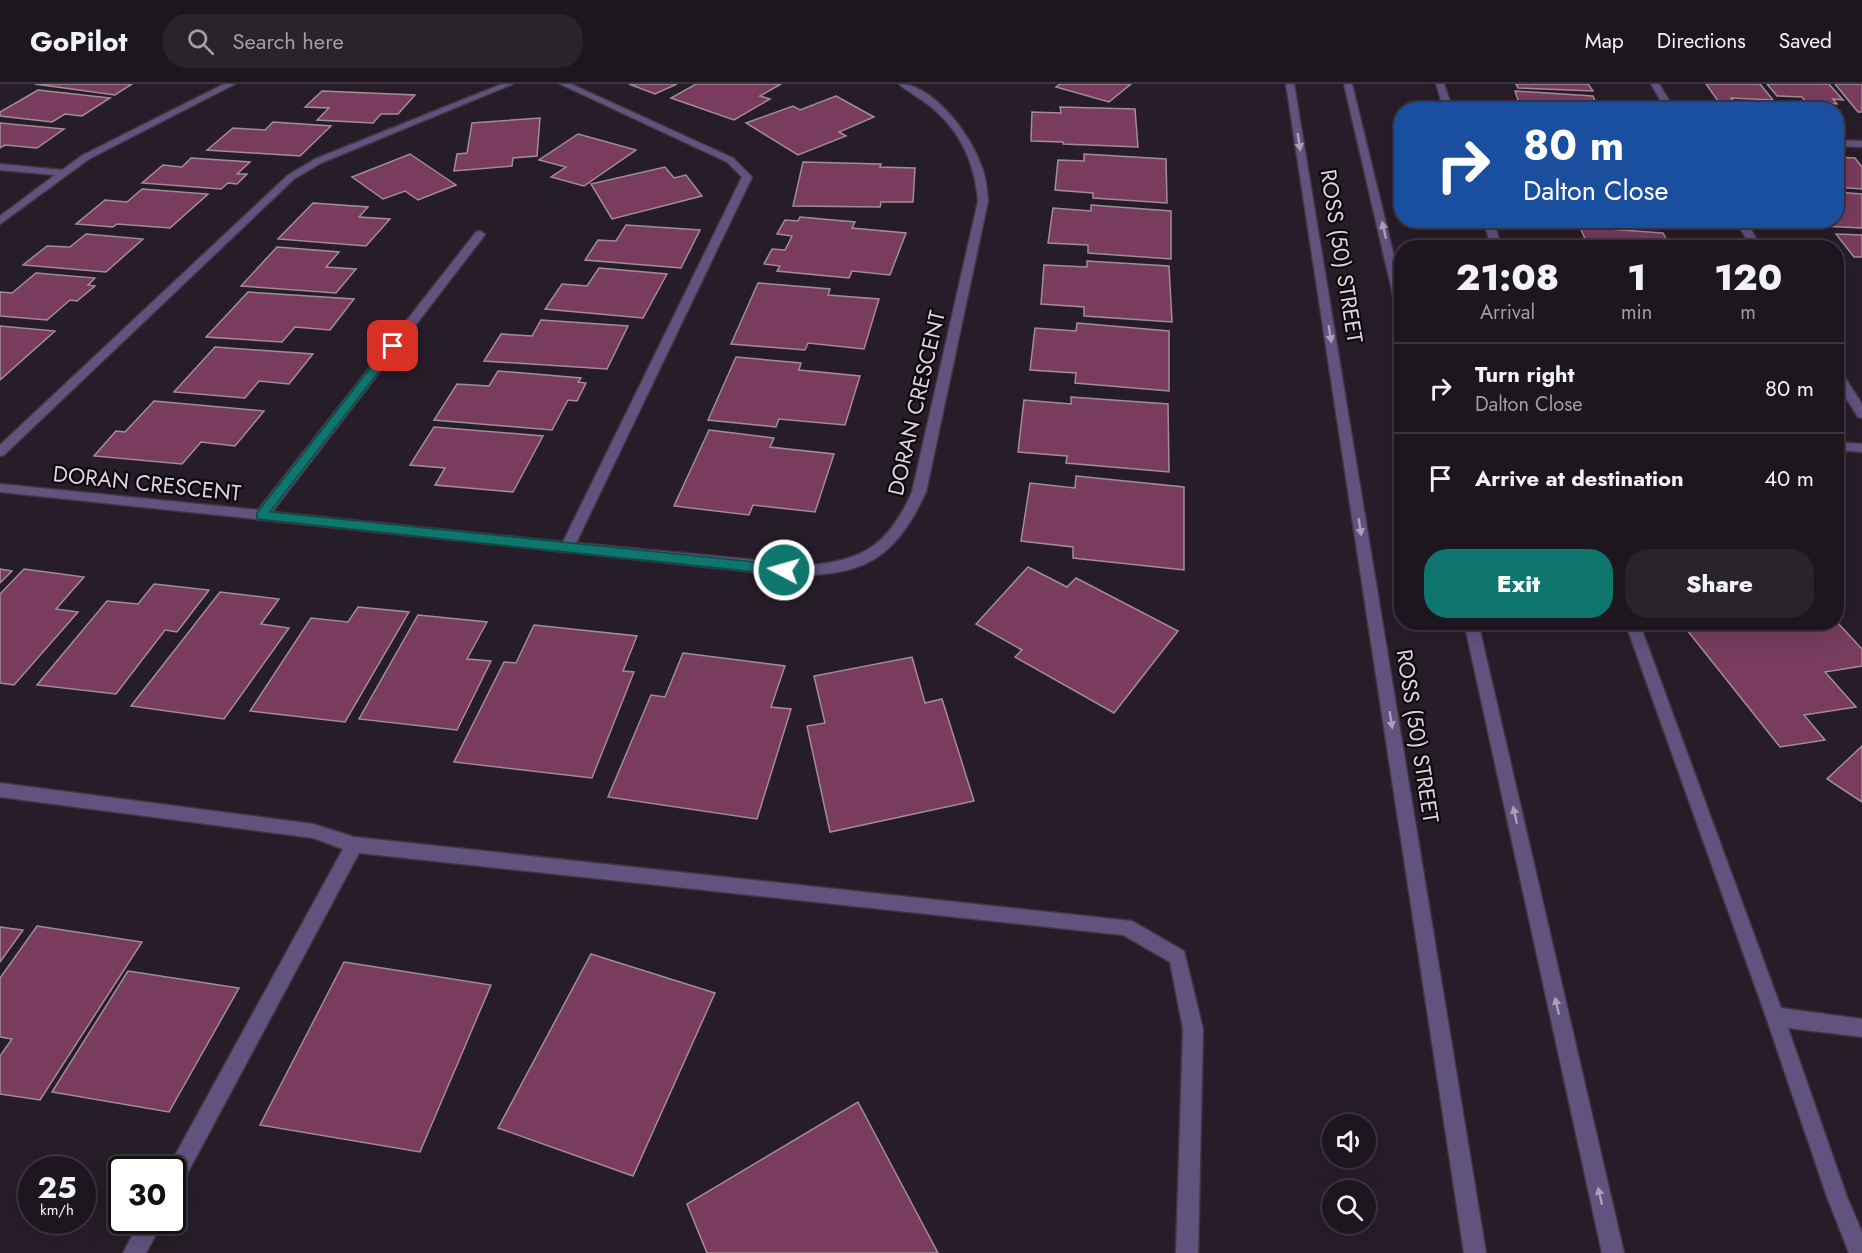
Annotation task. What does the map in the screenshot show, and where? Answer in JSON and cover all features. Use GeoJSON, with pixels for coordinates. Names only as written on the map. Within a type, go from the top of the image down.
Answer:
{"type":"FeatureCollection","features":[{"type":"Feature","properties":{"kind":"street"},"geometry":{"type":"LineString","coordinates":[[0,221],[62,173],[114,141],[231,84]]}},
{"type":"Feature","properties":{"kind":"street"},"geometry":{"type":"LineString","coordinates":[[0,452],[291,177],[318,161],[509,84]]}},
{"type":"Feature","properties":{"kind":"street"},"geometry":{"type":"LineString","coordinates":[[564,84],[730,160],[747,177],[568,546]]}},
{"type":"Feature","properties":{"kind":"street","name":"ROSS (50) STREET"},"geometry":{"type":"LineString","coordinates":[[1290,84],[1475,1253]]}},
{"type":"Feature","properties":{"kind":"street","name":"ROSS (50) STREET"},"geometry":{"type":"LineString","coordinates":[[1348,84],[1394,278]]}},
{"type":"Feature","properties":{"kind":"street"},"geometry":{"type":"LineString","coordinates":[[1440,84],[1446,102]]}},
{"type":"Feature","properties":{"kind":"street"},"geometry":{"type":"LineString","coordinates":[[1655,84],[1666,102]]}},
{"type":"Feature","properties":{"kind":"street","name":"DORAN CRESCENT"},"geometry":{"type":"LineString","coordinates":[[0,488],[806,571],[852,565],[876,553],[897,535],[910,516],[919,492],[983,201],[980,169],[962,134],[907,85]]}},
{"type":"Feature","properties":{"kind":"street"},"geometry":{"type":"LineString","coordinates":[[1844,143],[1862,144]]}},
{"type":"Feature","properties":{"kind":"street"},"geometry":{"type":"LineString","coordinates":[[0,167],[62,173]]}},
{"type":"Feature","properties":{"kind":"street"},"geometry":{"type":"LineString","coordinates":[[261,516],[480,234]]}},
{"type":"Feature","properties":{"kind":"street"},"geometry":{"type":"LineString","coordinates":[[1844,386],[1862,414]]}},
{"type":"Feature","properties":{"kind":"street"},"geometry":{"type":"LineString","coordinates":[[1844,447],[1862,448]]}},
{"type":"Feature","properties":{"kind":"street"},"geometry":{"type":"LineString","coordinates":[[1473,630],[1612,1253]]}},
{"type":"Feature","properties":{"kind":"street"},"geometry":{"type":"LineString","coordinates":[[1635,630],[1775,1017],[1837,1197],[1860,1253]]}},
{"type":"Feature","properties":{"kind":"street"},"geometry":{"type":"LineString","coordinates":[[0,790],[313,831],[354,845],[1126,927],[1178,957],[1193,1029],[1187,1253]]}},
{"type":"Feature","properties":{"kind":"street"},"geometry":{"type":"LineString","coordinates":[[186,1156],[354,845]]}},
{"type":"Feature","properties":{"kind":"street"},"geometry":{"type":"LineString","coordinates":[[1775,1017],[1862,1028]]}},
{"type":"Feature","properties":{"kind":"street"},"geometry":{"type":"LineString","coordinates":[[134,1253],[145,1234]]}},
{"type":"Feature","properties":{"kind":"building"},"geometry":{"type":"Polygon","coordinates":[[[35,84],[132,84],[115,95],[35,84]]]}},
{"type":"Feature","properties":{"kind":"building"},"geometry":{"type":"Polygon","coordinates":[[[629,84],[677,84],[655,94],[629,84]]]}},
{"type":"Feature","properties":{"kind":"building"},"geometry":{"type":"Polygon","coordinates":[[[696,84],[781,84],[760,96],[770,99],[734,120],[671,98],[696,84]]]}},
{"type":"Feature","properties":{"kind":"building"},"geometry":{"type":"Polygon","coordinates":[[[1060,84],[1131,84],[1109,102],[1056,87],[1060,84]]]}},
{"type":"Feature","properties":{"kind":"building"},"geometry":{"type":"Polygon","coordinates":[[[1516,84],[1588,84],[1593,91],[1518,88],[1516,84]]]}},
{"type":"Feature","properties":{"kind":"building"},"geometry":{"type":"Polygon","coordinates":[[[1706,84],[1760,84],[1773,100],[1731,98],[1734,102],[1718,101],[1706,84]]]}},
{"type":"Feature","properties":{"kind":"building"},"geometry":{"type":"Polygon","coordinates":[[[1767,84],[1829,84],[1843,100],[1806,102],[1802,97],[1777,96],[1767,84]]]}},
{"type":"Feature","properties":{"kind":"building"},"geometry":{"type":"Polygon","coordinates":[[[1835,84],[1862,84],[1862,112],[1858,112],[1835,84]]]}},
{"type":"Feature","properties":{"kind":"building"},"geometry":{"type":"Polygon","coordinates":[[[38,90],[110,98],[82,116],[65,114],[52,122],[0,116],[0,112],[38,90]]]}},
{"type":"Feature","properties":{"kind":"building"},"geometry":{"type":"Polygon","coordinates":[[[322,91],[415,95],[398,114],[381,114],[373,123],[317,120],[329,108],[305,107],[322,91]]]}},
{"type":"Feature","properties":{"kind":"building"},"geometry":{"type":"Polygon","coordinates":[[[1515,91],[1593,96],[1596,102],[1519,102],[1515,91]]]}},
{"type":"Feature","properties":{"kind":"building"},"geometry":{"type":"Polygon","coordinates":[[[836,96],[874,117],[839,132],[846,136],[798,155],[746,123],[793,106],[800,110],[836,96]]]}},
{"type":"Feature","properties":{"kind":"building"},"geometry":{"type":"Polygon","coordinates":[[[1060,107],[1135,109],[1138,147],[1031,141],[1032,112],[1061,113],[1060,107]]]}},
{"type":"Feature","properties":{"kind":"building"},"geometry":{"type":"Polygon","coordinates":[[[540,118],[537,156],[513,158],[512,166],[454,171],[457,154],[467,153],[472,123],[540,118]]]}},
{"type":"Feature","properties":{"kind":"building"},"geometry":{"type":"Polygon","coordinates":[[[273,122],[331,126],[300,156],[207,150],[233,128],[265,130],[273,122]]]}},
{"type":"Feature","properties":{"kind":"building"},"geometry":{"type":"Polygon","coordinates":[[[0,123],[64,129],[37,148],[5,145],[0,148],[0,123]]]}},
{"type":"Feature","properties":{"kind":"building"},"geometry":{"type":"Polygon","coordinates":[[[578,134],[636,150],[584,186],[551,177],[566,167],[539,160],[578,134]]]}},
{"type":"Feature","properties":{"kind":"building"},"geometry":{"type":"Polygon","coordinates":[[[410,154],[456,185],[418,200],[405,191],[383,199],[352,177],[410,154]]]}},
{"type":"Feature","properties":{"kind":"building"},"geometry":{"type":"Polygon","coordinates":[[[1084,154],[1166,159],[1167,203],[1093,198],[1093,193],[1055,190],[1058,160],[1084,161],[1084,154]]]}},
{"type":"Feature","properties":{"kind":"building"},"geometry":{"type":"Polygon","coordinates":[[[1844,157],[1855,158],[1862,167],[1862,189],[1844,188],[1844,157]]]}},
{"type":"Feature","properties":{"kind":"building"},"geometry":{"type":"Polygon","coordinates":[[[191,158],[250,162],[237,174],[247,174],[237,184],[228,183],[221,189],[142,183],[163,165],[182,167],[191,158]]]}},
{"type":"Feature","properties":{"kind":"building"},"geometry":{"type":"Polygon","coordinates":[[[803,162],[881,164],[880,167],[915,168],[913,202],[881,202],[880,207],[793,206],[803,162]]]}},
{"type":"Feature","properties":{"kind":"building"},"geometry":{"type":"Polygon","coordinates":[[[665,167],[674,178],[686,175],[702,196],[612,219],[591,184],[665,167]]]}},
{"type":"Feature","properties":{"kind":"building"},"geometry":{"type":"Polygon","coordinates":[[[142,189],[208,194],[170,228],[76,224],[105,200],[127,202],[142,189]]]}},
{"type":"Feature","properties":{"kind":"building"},"geometry":{"type":"Polygon","coordinates":[[[1844,193],[1862,194],[1862,228],[1844,227],[1844,193]]]}},
{"type":"Feature","properties":{"kind":"building"},"geometry":{"type":"Polygon","coordinates":[[[313,203],[368,207],[359,217],[390,219],[366,246],[278,239],[313,203]]]}},
{"type":"Feature","properties":{"kind":"building"},"geometry":{"type":"Polygon","coordinates":[[[1091,205],[1171,211],[1171,259],[1088,253],[1088,245],[1048,243],[1053,208],[1091,211],[1091,205]]]}},
{"type":"Feature","properties":{"kind":"building"},"geometry":{"type":"Polygon","coordinates":[[[800,217],[855,222],[852,228],[906,233],[890,275],[852,271],[849,278],[777,271],[780,266],[764,264],[772,249],[785,250],[792,236],[777,234],[785,220],[798,221],[800,217]]]}},
{"type":"Feature","properties":{"kind":"building"},"geometry":{"type":"Polygon","coordinates":[[[626,225],[700,230],[681,268],[585,260],[598,240],[616,241],[626,225]]]}},
{"type":"Feature","properties":{"kind":"building"},"geometry":{"type":"Polygon","coordinates":[[[1580,228],[1663,233],[1667,240],[1586,240],[1580,228]]]}},
{"type":"Feature","properties":{"kind":"building"},"geometry":{"type":"Polygon","coordinates":[[[86,234],[143,239],[106,272],[23,265],[47,246],[70,247],[86,234]]]}},
{"type":"Feature","properties":{"kind":"building"},"geometry":{"type":"Polygon","coordinates":[[[1836,234],[1862,235],[1862,257],[1854,257],[1844,244],[1844,240],[1841,240],[1836,234]]]}},
{"type":"Feature","properties":{"kind":"building"},"geometry":{"type":"Polygon","coordinates":[[[277,247],[339,252],[326,267],[356,269],[336,293],[241,286],[277,247]]]}},
{"type":"Feature","properties":{"kind":"building"},"geometry":{"type":"Polygon","coordinates":[[[1087,261],[1169,266],[1172,322],[1084,316],[1084,307],[1041,304],[1044,265],[1087,267],[1087,261]]]}},
{"type":"Feature","properties":{"kind":"building"},"geometry":{"type":"Polygon","coordinates":[[[599,268],[667,274],[643,318],[545,309],[562,284],[587,286],[599,268]]]}},
{"type":"Feature","properties":{"kind":"building"},"geometry":{"type":"Polygon","coordinates":[[[36,273],[95,278],[88,285],[95,286],[77,301],[70,300],[47,320],[0,316],[0,292],[12,293],[36,273]]]}},
{"type":"Feature","properties":{"kind":"building"},"geometry":{"type":"Polygon","coordinates":[[[758,283],[830,289],[828,295],[879,299],[864,349],[808,343],[805,350],[731,344],[758,283]]]}},
{"type":"Feature","properties":{"kind":"building"},"geometry":{"type":"Polygon","coordinates":[[[248,292],[354,299],[330,330],[295,327],[282,342],[206,337],[248,292]]]}},
{"type":"Feature","properties":{"kind":"building"},"geometry":{"type":"Polygon","coordinates":[[[541,320],[628,326],[607,369],[484,361],[501,334],[532,336],[541,320]]]}},
{"type":"Feature","properties":{"kind":"building"},"geometry":{"type":"Polygon","coordinates":[[[1077,323],[1169,331],[1169,391],[1075,383],[1076,373],[1030,370],[1035,328],[1076,331],[1077,323]]]}},
{"type":"Feature","properties":{"kind":"building"},"geometry":{"type":"Polygon","coordinates":[[[0,326],[55,331],[0,380],[0,326]]]}},
{"type":"Feature","properties":{"kind":"building"},"geometry":{"type":"Polygon","coordinates":[[[215,347],[313,354],[289,384],[259,381],[245,398],[174,392],[215,347]]]}},
{"type":"Feature","properties":{"kind":"building"},"geometry":{"type":"Polygon","coordinates":[[[736,357],[801,363],[799,370],[860,376],[845,425],[779,419],[776,427],[708,420],[736,357]]]}},
{"type":"Feature","properties":{"kind":"building"},"geometry":{"type":"Polygon","coordinates":[[[498,371],[581,378],[578,382],[586,383],[577,401],[568,400],[552,430],[434,420],[457,384],[489,386],[498,371]]]}},
{"type":"Feature","properties":{"kind":"building"},"geometry":{"type":"Polygon","coordinates":[[[1071,397],[1168,404],[1169,472],[1066,463],[1067,456],[1018,452],[1024,400],[1071,404],[1071,397]]]}},
{"type":"Feature","properties":{"kind":"building"},"geometry":{"type":"Polygon","coordinates":[[[154,401],[264,411],[235,446],[201,442],[182,464],[94,456],[116,431],[125,432],[154,401]]]}},
{"type":"Feature","properties":{"kind":"building"},"geometry":{"type":"Polygon","coordinates":[[[434,427],[543,436],[513,492],[435,485],[445,468],[410,465],[434,427]]]}},
{"type":"Feature","properties":{"kind":"building"},"geometry":{"type":"Polygon","coordinates":[[[709,430],[774,438],[770,447],[834,454],[815,512],[753,505],[749,515],[674,506],[709,430]]]}},
{"type":"Feature","properties":{"kind":"building"},"geometry":{"type":"Polygon","coordinates":[[[1076,476],[1184,487],[1184,570],[1073,558],[1073,547],[1021,541],[1030,483],[1075,488],[1076,476]]]}},
{"type":"Feature","properties":{"kind":"building"},"geometry":{"type":"Polygon","coordinates":[[[1028,567],[1067,587],[1076,578],[1178,631],[1114,713],[1015,657],[1022,650],[976,624],[1028,567]]]}},
{"type":"Feature","properties":{"kind":"building"},"geometry":{"type":"Polygon","coordinates":[[[0,569],[12,571],[0,583],[0,569]]]}},
{"type":"Feature","properties":{"kind":"building"},"geometry":{"type":"Polygon","coordinates":[[[24,569],[84,577],[56,609],[78,612],[14,685],[0,683],[0,594],[24,569]]]}},
{"type":"Feature","properties":{"kind":"building"},"geometry":{"type":"Polygon","coordinates":[[[154,584],[209,590],[177,632],[165,630],[116,694],[37,685],[107,601],[138,604],[154,584]]]}},
{"type":"Feature","properties":{"kind":"building"},"geometry":{"type":"Polygon","coordinates":[[[220,592],[279,599],[261,624],[289,628],[224,719],[131,706],[220,592]]]}},
{"type":"Feature","properties":{"kind":"building"},"geometry":{"type":"Polygon","coordinates":[[[358,607],[409,612],[345,722],[250,711],[311,618],[348,622],[358,607]]]}},
{"type":"Feature","properties":{"kind":"building"},"geometry":{"type":"Polygon","coordinates":[[[418,615],[487,622],[467,659],[491,661],[457,730],[359,719],[418,615]]]}},
{"type":"Feature","properties":{"kind":"building"},"geometry":{"type":"Polygon","coordinates":[[[534,625],[637,636],[623,671],[634,672],[592,778],[454,762],[504,662],[516,663],[534,625]]]}},
{"type":"Feature","properties":{"kind":"building"},"geometry":{"type":"Polygon","coordinates":[[[1687,630],[1844,630],[1862,649],[1862,666],[1825,672],[1856,707],[1804,715],[1825,740],[1780,747],[1687,630]]]}},
{"type":"Feature","properties":{"kind":"building"},"geometry":{"type":"Polygon","coordinates":[[[683,653],[785,666],[771,707],[791,709],[757,819],[608,797],[651,695],[665,697],[683,653]]]}},
{"type":"Feature","properties":{"kind":"building"},"geometry":{"type":"Polygon","coordinates":[[[912,657],[925,703],[942,699],[974,801],[830,832],[807,726],[825,723],[814,676],[912,657]]]}},
{"type":"Feature","properties":{"kind":"building"},"geometry":{"type":"Polygon","coordinates":[[[1862,746],[1862,802],[1827,779],[1862,746]]]}},
{"type":"Feature","properties":{"kind":"building"},"geometry":{"type":"Polygon","coordinates":[[[37,926],[142,942],[40,1100],[0,1094],[0,1056],[12,1039],[0,1037],[0,978],[37,926]]]}},
{"type":"Feature","properties":{"kind":"building"},"geometry":{"type":"Polygon","coordinates":[[[0,927],[23,930],[0,962],[0,927]]]}},
{"type":"Feature","properties":{"kind":"building"},"geometry":{"type":"Polygon","coordinates":[[[591,954],[715,993],[633,1176],[498,1128],[591,954]]]}},
{"type":"Feature","properties":{"kind":"building"},"geometry":{"type":"Polygon","coordinates":[[[344,962],[491,985],[420,1152],[260,1125],[344,962]]]}},
{"type":"Feature","properties":{"kind":"building"},"geometry":{"type":"Polygon","coordinates":[[[128,971],[239,988],[169,1112],[52,1092],[128,971]]]}},
{"type":"Feature","properties":{"kind":"building"},"geometry":{"type":"Polygon","coordinates":[[[858,1102],[938,1253],[707,1253],[687,1204],[858,1102]]]}},
{"type":"Feature","properties":{"kind":"route"},"geometry":{"type":"LineString","coordinates":[[393,346],[261,516],[784,570]]}}]}
